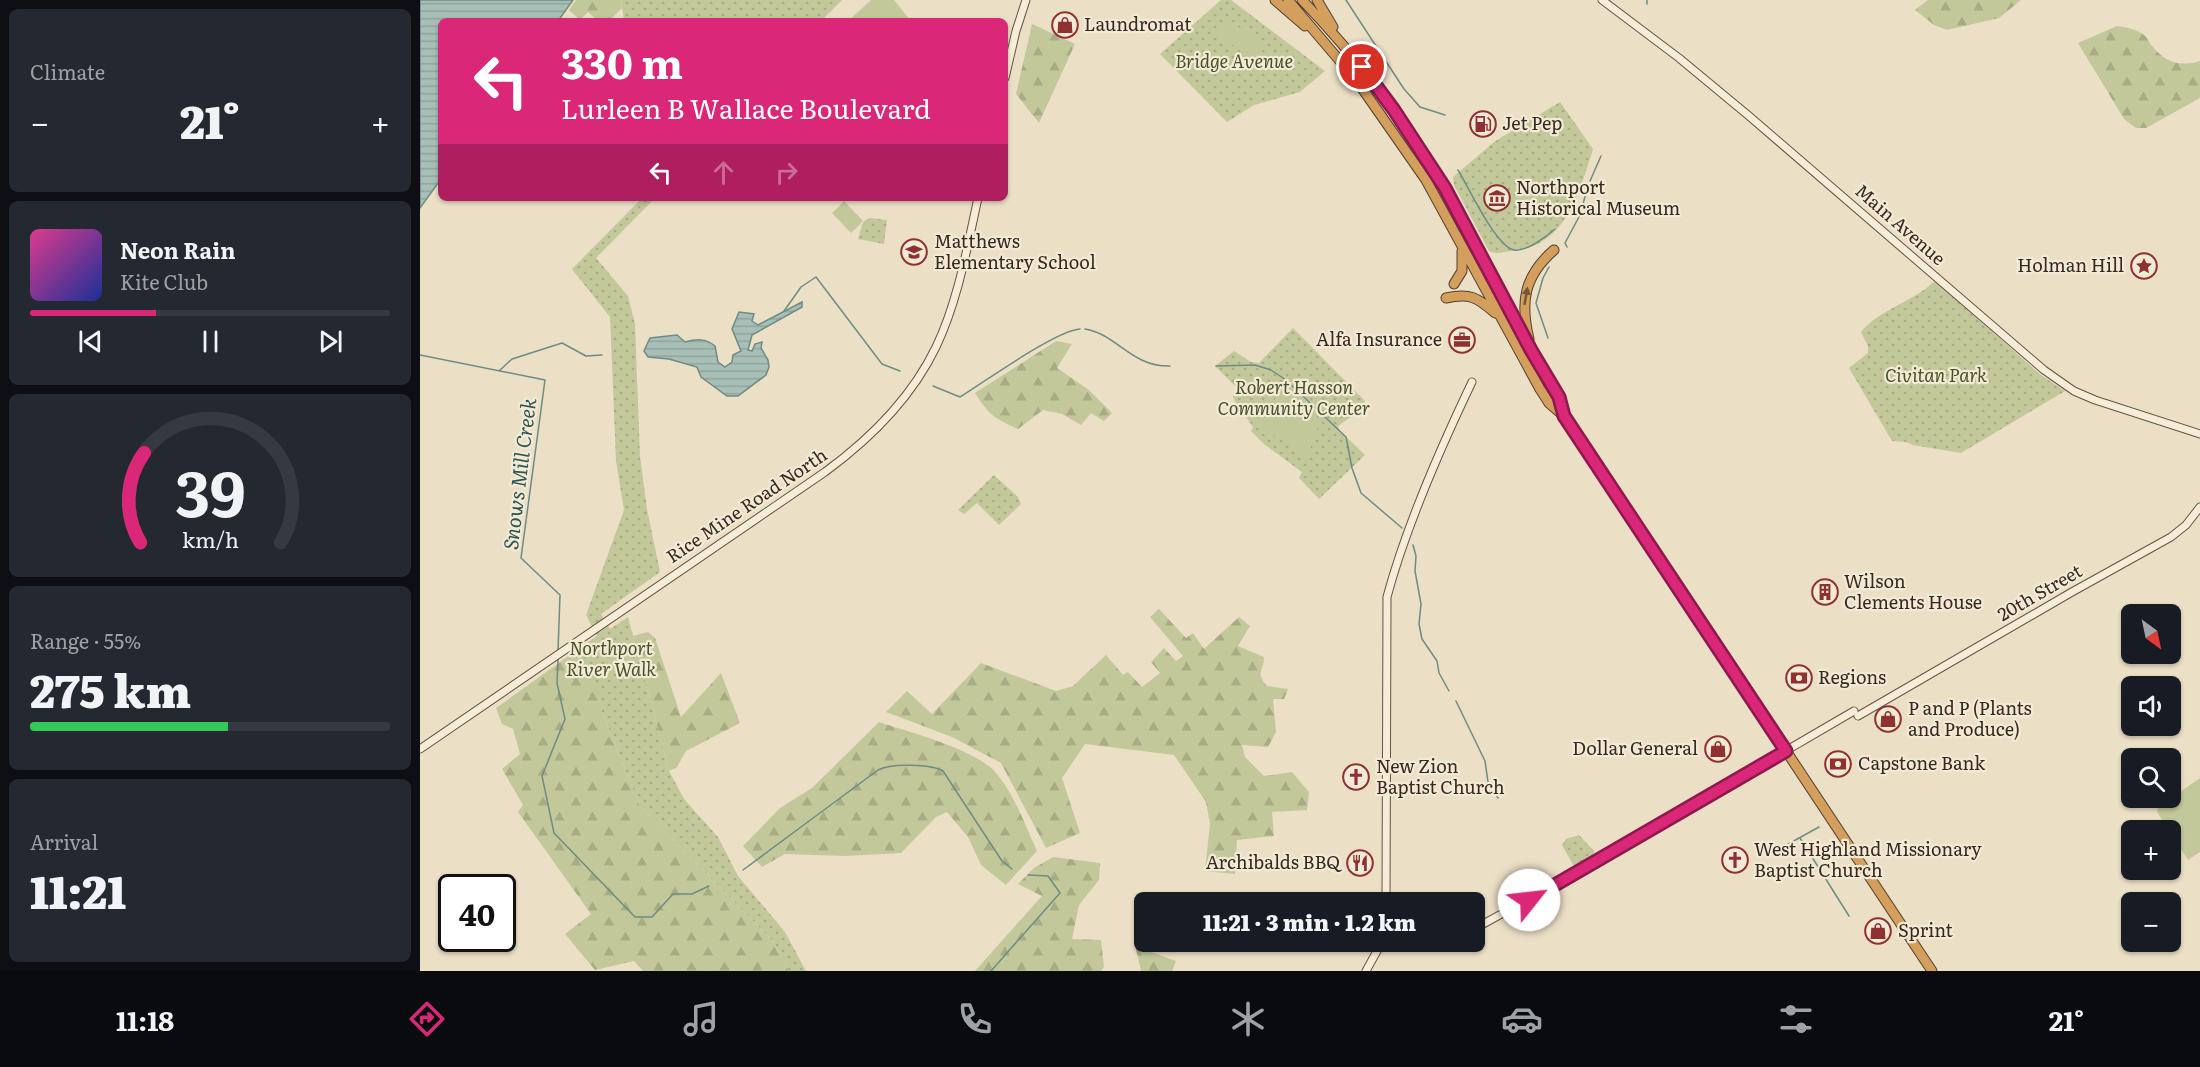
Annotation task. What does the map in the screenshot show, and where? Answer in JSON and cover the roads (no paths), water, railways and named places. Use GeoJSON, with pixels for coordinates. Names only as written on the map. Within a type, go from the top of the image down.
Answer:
{"type":"FeatureCollection","features":[{"type":"Feature","properties":{"kind":"highway"},"geometry":{"type":"LineString","coordinates":[[1275,0],[1320,37]]}},
{"type":"Feature","properties":{"kind":"highway"},"geometry":{"type":"LineString","coordinates":[[1288,0],[1357,81],[1426,180],[1540,389],[1549,403],[1564,416],[1932,971]]}},
{"type":"Feature","properties":{"kind":"highway"},"geometry":{"type":"LineString","coordinates":[[1302,0],[1351,54],[1394,110],[1441,183],[1531,350],[1559,397],[1564,416]]}},
{"type":"Feature","properties":{"kind":"highway"},"geometry":{"type":"LineString","coordinates":[[1317,0],[1351,54]]}},
{"type":"Feature","properties":{"kind":"highway"},"geometry":{"type":"LineString","coordinates":[[1454,284],[1464,266],[1460,239]]}},
{"type":"Feature","properties":{"kind":"highway"},"geometry":{"type":"LineString","coordinates":[[1531,350],[1524,308],[1527,289],[1534,272],[1554,250]]}},
{"type":"Feature","properties":{"kind":"highway"},"geometry":{"type":"LineString","coordinates":[[1446,298],[1460,295],[1477,298],[1500,317]]}},
{"type":"Feature","properties":{"kind":"main road"},"geometry":{"type":"LineString","coordinates":[[1008,65],[1026,0]]}},
{"type":"Feature","properties":{"kind":"main road","name":"Main Avenue"},"geometry":{"type":"LineString","coordinates":[[1602,0],[1679,58],[1749,116],[2044,370],[2074,391],[2095,400],[2200,434]]}},
{"type":"Feature","properties":{"kind":"main road","name":"Rice Mine Road North"},"geometry":{"type":"LineString","coordinates":[[420,749],[825,472],[872,434],[897,406],[922,372],[935,348],[950,311],[977,201]]}},
{"type":"Feature","properties":{"kind":"main road"},"geometry":{"type":"LineString","coordinates":[[1386,892],[1387,597],[1395,568],[1424,493],[1472,382]]}},
{"type":"Feature","properties":{"kind":"main road","name":"20th Street"},"geometry":{"type":"LineString","coordinates":[[1485,923],[1547,890],[1786,751],[2171,537],[2186,525],[2200,507]]}},
{"type":"Feature","properties":{"kind":"main road"},"geometry":{"type":"LineString","coordinates":[[1366,971],[1376,952]]}},
{"type":"Feature","properties":{"kind":"water"},"geometry":{"type":"Polygon","coordinates":[[[420,0],[573,0],[560,18],[438,18],[438,183],[420,208],[420,0]]]}},
{"type":"Feature","properties":{"kind":"water"},"geometry":{"type":"Polygon","coordinates":[[[802,302],[802,307],[752,335],[748,350],[752,351],[755,344],[762,342],[761,348],[769,367],[766,375],[738,396],[727,396],[701,377],[697,367],[669,359],[648,357],[644,351],[650,338],[677,335],[685,342],[701,340],[711,343],[715,346],[718,362],[725,367],[732,362],[733,355],[741,351],[732,329],[739,312],[754,314],[752,321],[758,325],[802,302]]]}},
{"type":"Feature","properties":{"kind":"waterway"},"geometry":{"type":"LineString","coordinates":[[1346,0],[1404,89],[1420,107],[1445,115]]}},
{"type":"Feature","properties":{"kind":"waterway"},"geometry":{"type":"LineString","coordinates":[[1590,181],[1601,156]]}},
{"type":"Feature","properties":{"kind":"waterway"},"geometry":{"type":"LineString","coordinates":[[1458,170],[1491,228],[1507,246],[1514,250],[1524,249],[1555,229]]}},
{"type":"Feature","properties":{"kind":"waterway"},"geometry":{"type":"LineString","coordinates":[[1567,247],[1565,243],[1580,215],[1586,193]]}},
{"type":"Feature","properties":{"kind":"waterway"},"geometry":{"type":"LineString","coordinates":[[1548,338],[1536,303],[1543,278],[1549,267]]}},
{"type":"Feature","properties":{"kind":"waterway"},"geometry":{"type":"LineString","coordinates":[[784,311],[801,287],[816,277],[882,364],[900,371]]}},
{"type":"Feature","properties":{"kind":"waterway"},"geometry":{"type":"LineString","coordinates":[[933,386],[960,397],[1038,347],[1080,329]]}},
{"type":"Feature","properties":{"kind":"waterway"},"geometry":{"type":"LineString","coordinates":[[1085,329],[1106,337],[1145,361],[1170,366]]}},
{"type":"Feature","properties":{"kind":"waterway"},"geometry":{"type":"LineString","coordinates":[[499,371],[512,359],[562,343],[586,356],[602,355]]}},
{"type":"Feature","properties":{"kind":"waterway","name":"Snows Mill Creek"},"geometry":{"type":"LineString","coordinates":[[420,355],[545,380],[521,558],[560,595],[558,651]]}},
{"type":"Feature","properties":{"kind":"waterway"},"geometry":{"type":"LineString","coordinates":[[1216,366],[1255,365],[1271,370],[1286,380],[1346,437],[1352,468],[1361,493],[1402,528]]}},
{"type":"Feature","properties":{"kind":"waterway"},"geometry":{"type":"LineString","coordinates":[[1413,545],[1421,604],[1419,624],[1422,639],[1437,661],[1439,673],[1449,691]]}},
{"type":"Feature","properties":{"kind":"waterway","name":"Snows Mill Creek"},"geometry":{"type":"LineString","coordinates":[[558,659],[557,683],[565,719],[542,776],[554,833],[635,917],[652,917],[673,894],[692,894],[709,886]]}},
{"type":"Feature","properties":{"kind":"waterway"},"geometry":{"type":"LineString","coordinates":[[1456,701],[1485,761],[1488,782],[1498,798]]}},
{"type":"Feature","properties":{"kind":"waterway","name":"Snows Mill Creek"},"geometry":{"type":"LineString","coordinates":[[743,870],[878,770],[892,766],[911,765],[943,771],[1002,861],[1012,869]]}},
{"type":"Feature","properties":{"kind":"waterway"},"geometry":{"type":"LineString","coordinates":[[1770,854],[1819,827]]}},
{"type":"Feature","properties":{"kind":"waterway"},"geometry":{"type":"LineString","coordinates":[[1800,838],[1849,916]]}},
{"type":"Feature","properties":{"kind":"waterway","name":"Snows Mill Creek"},"geometry":{"type":"LineString","coordinates":[[991,971],[1060,893],[1048,876],[1028,875]]}},
{"type":"Feature","properties":{"kind":"place","name":"Laundromat"},"geometry":{"type":"Point","coordinates":[1065,25]}},
{"type":"Feature","properties":{"kind":"place","name":"Jet Pep"},"geometry":{"type":"Point","coordinates":[1483,124]}},
{"type":"Feature","properties":{"kind":"place","name":"Northport Historical Museum"},"geometry":{"type":"Point","coordinates":[1497,198]}},
{"type":"Feature","properties":{"kind":"place","name":"Matthews Elementary School"},"geometry":{"type":"Point","coordinates":[914,252]}},
{"type":"Feature","properties":{"kind":"place","name":"Holman Hill"},"geometry":{"type":"Point","coordinates":[2144,266]}},
{"type":"Feature","properties":{"kind":"place","name":"Alfa Insurance"},"geometry":{"type":"Point","coordinates":[1462,340]}},
{"type":"Feature","properties":{"kind":"place","name":"Wilson Clements House"},"geometry":{"type":"Point","coordinates":[1825,592]}},
{"type":"Feature","properties":{"kind":"place","name":"Regions"},"geometry":{"type":"Point","coordinates":[1799,678]}},
{"type":"Feature","properties":{"kind":"place","name":"P and P (Plants and Produce)"},"geometry":{"type":"Point","coordinates":[1888,719]}},
{"type":"Feature","properties":{"kind":"place","name":"Dollar General"},"geometry":{"type":"Point","coordinates":[1718,749]}},
{"type":"Feature","properties":{"kind":"place","name":"Capstone Bank"},"geometry":{"type":"Point","coordinates":[1838,764]}},
{"type":"Feature","properties":{"kind":"place","name":"New Zion Baptist Church"},"geometry":{"type":"Point","coordinates":[1356,777]}},
{"type":"Feature","properties":{"kind":"place","name":"West Highland Missionary Baptist Church"},"geometry":{"type":"Point","coordinates":[1735,860]}},
{"type":"Feature","properties":{"kind":"place","name":"Archibalds BBQ"},"geometry":{"type":"Point","coordinates":[1360,863]}},
{"type":"Feature","properties":{"kind":"place","name":"Sprint"},"geometry":{"type":"Point","coordinates":[1878,931]}},
{"type":"Feature","properties":{"kind":"park label","name":"Bridge Avenue"},"geometry":{"type":"Point","coordinates":[1234,62]}},
{"type":"Feature","properties":{"kind":"park label","name":"Civitan Park"},"geometry":{"type":"Point","coordinates":[1936,376]}},
{"type":"Feature","properties":{"kind":"park label","name":"Robert Hasson Community Center"},"geometry":{"type":"Point","coordinates":[1294,398]}},
{"type":"Feature","properties":{"kind":"park label","name":"Northport River Walk"},"geometry":{"type":"Point","coordinates":[611,659]}}]}
